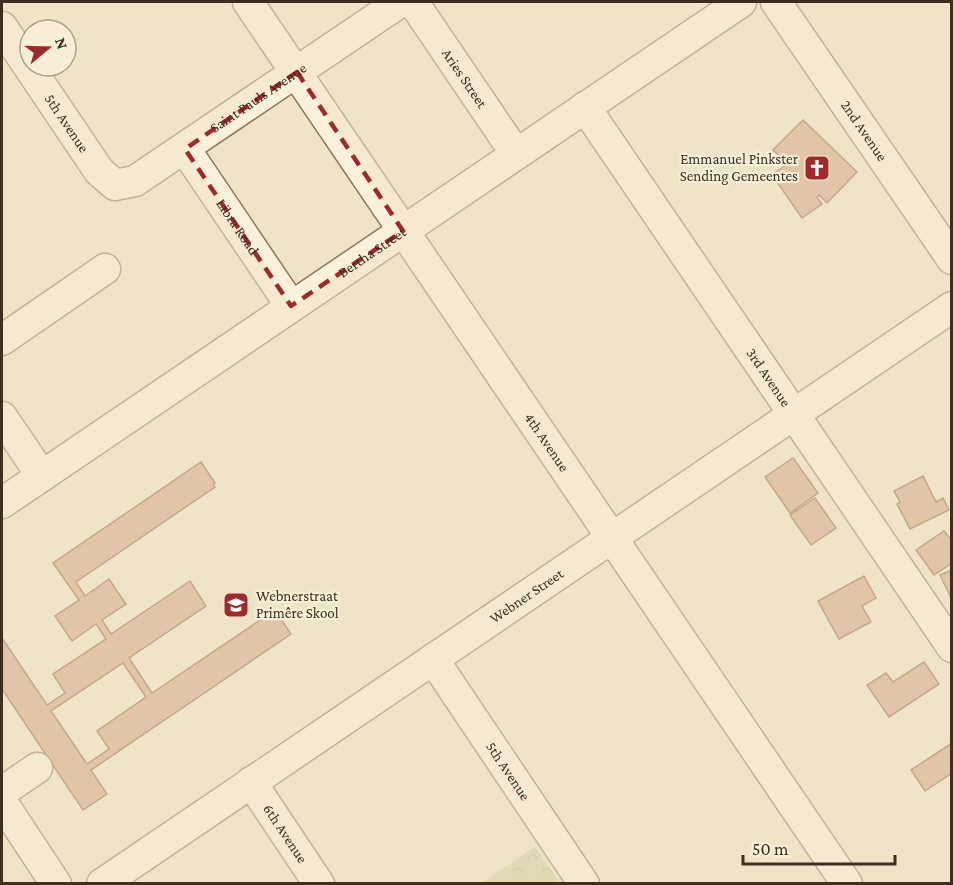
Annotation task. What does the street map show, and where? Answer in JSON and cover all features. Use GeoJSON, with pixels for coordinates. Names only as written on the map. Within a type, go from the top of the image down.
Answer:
{"type":"FeatureCollection","features":[{"type":"Feature","properties":{"kind":"street","name":"4th Avenue"},"geometry":{"type":"LineString","coordinates":[[248,2],[847,884]]}},
{"type":"Feature","properties":{"kind":"street","name":"Saint Pauls Avenue"},"geometry":{"type":"LineString","coordinates":[[115,185],[135,182],[400,2]]}},
{"type":"Feature","properties":{"kind":"street","name":"Aries Street"},"geometry":{"type":"LineString","coordinates":[[413,2],[516,154]]}},
{"type":"Feature","properties":{"kind":"street","name":"Bertha Street"},"geometry":{"type":"LineString","coordinates":[[2,503],[741,2]]}},
{"type":"Feature","properties":{"kind":"street","name":"2nd Avenue"},"geometry":{"type":"LineString","coordinates":[[776,2],[951,259]]}},
{"type":"Feature","properties":{"kind":"street","name":"5th Avenue"},"geometry":{"type":"LineString","coordinates":[[2,27],[99,171],[115,185]]}},
{"type":"Feature","properties":{"kind":"street","name":"3rd Avenue"},"geometry":{"type":"LineString","coordinates":[[585,107],[951,647]]}},
{"type":"Feature","properties":{"kind":"street","name":"Libra Road"},"geometry":{"type":"LineString","coordinates":[[185,149],[291,306]]}},
{"type":"Feature","properties":{"kind":"street"},"geometry":{"type":"LineString","coordinates":[[2,340],[105,269]]}},
{"type":"Feature","properties":{"kind":"street","name":"Webner Street"},"geometry":{"type":"LineString","coordinates":[[102,884],[951,307]]}},
{"type":"Feature","properties":{"kind":"street"},"geometry":{"type":"LineString","coordinates":[[2,417],[42,476]]}},
{"type":"Feature","properties":{"kind":"street","name":"5th Avenue"},"geometry":{"type":"LineString","coordinates":[[433,659],[584,884]]}},
{"type":"Feature","properties":{"kind":"street"},"geometry":{"type":"LineString","coordinates":[[2,792],[37,768]]}},
{"type":"Feature","properties":{"kind":"street","name":"6th Avenue"},"geometry":{"type":"LineString","coordinates":[[251,782],[319,884]]}},
{"type":"Feature","properties":{"kind":"street"},"geometry":{"type":"LineString","coordinates":[[2,802],[56,884]]}},
{"type":"Feature","properties":{"kind":"highlighted area"},"geometry":{"type":"Polygon","coordinates":[[[297,72],[403,231],[291,306],[185,149],[297,72]]]}},
{"type":"Feature","properties":{"kind":"green space"},"geometry":{"type":"Polygon","coordinates":[[[535,847],[560,883],[481,883],[535,847]]]}},
{"type":"Feature","properties":{"kind":"building","name":"Emmanuel Pinkster Sending Gemeentes"},"geometry":{"type":"Polygon","coordinates":[[[803,120],[857,172],[827,203],[819,195],[817,197],[822,204],[802,218],[772,175],[787,164],[773,150],[803,120]]]}},
{"type":"Feature","properties":{"kind":"building"},"geometry":{"type":"Polygon","coordinates":[[[793,458],[818,493],[790,513],[765,477],[793,458]]]}},
{"type":"Feature","properties":{"kind":"building"},"geometry":{"type":"Polygon","coordinates":[[[201,462],[215,483],[213,484],[215,487],[76,582],[85,596],[109,579],[126,604],[102,620],[111,634],[190,581],[206,606],[129,658],[152,693],[275,610],[291,634],[91,770],[107,794],[83,810],[2,689],[2,638],[47,705],[65,693],[53,674],[106,639],[96,624],[72,641],[55,616],[79,600],[53,563],[201,462]],[[123,663],[51,711],[87,764],[109,749],[97,731],[146,697],[123,663]]]}},
{"type":"Feature","properties":{"kind":"building"},"geometry":{"type":"Polygon","coordinates":[[[923,476],[936,502],[943,498],[949,510],[910,529],[897,504],[900,502],[894,491],[923,476]]]}},
{"type":"Feature","properties":{"kind":"building"},"geometry":{"type":"Polygon","coordinates":[[[815,498],[836,528],[811,545],[790,515],[815,498]]]}},
{"type":"Feature","properties":{"kind":"building"},"geometry":{"type":"Polygon","coordinates":[[[944,531],[952,541],[952,563],[934,575],[916,550],[944,531]]]}},
{"type":"Feature","properties":{"kind":"building"},"geometry":{"type":"Polygon","coordinates":[[[952,570],[952,600],[940,575],[952,570]]]}},
{"type":"Feature","properties":{"kind":"building"},"geometry":{"type":"Polygon","coordinates":[[[864,576],[876,598],[862,606],[871,622],[839,639],[818,601],[864,576]]]}},
{"type":"Feature","properties":{"kind":"building"},"geometry":{"type":"Polygon","coordinates":[[[924,662],[939,684],[889,717],[867,685],[886,673],[893,682],[924,662]]]}},
{"type":"Feature","properties":{"kind":"building"},"geometry":{"type":"Polygon","coordinates":[[[952,743],[952,773],[925,791],[911,770],[952,743]]]}},
{"type":"Feature","properties":{"kind":"place","name":"Emmanuel Pinkster Sending Gemeentes"},"geometry":{"type":"Point","coordinates":[817,168]}},
{"type":"Feature","properties":{"kind":"place","name":"Webnerstraat Primêre Skool"},"geometry":{"type":"Point","coordinates":[236,605]}}]}
